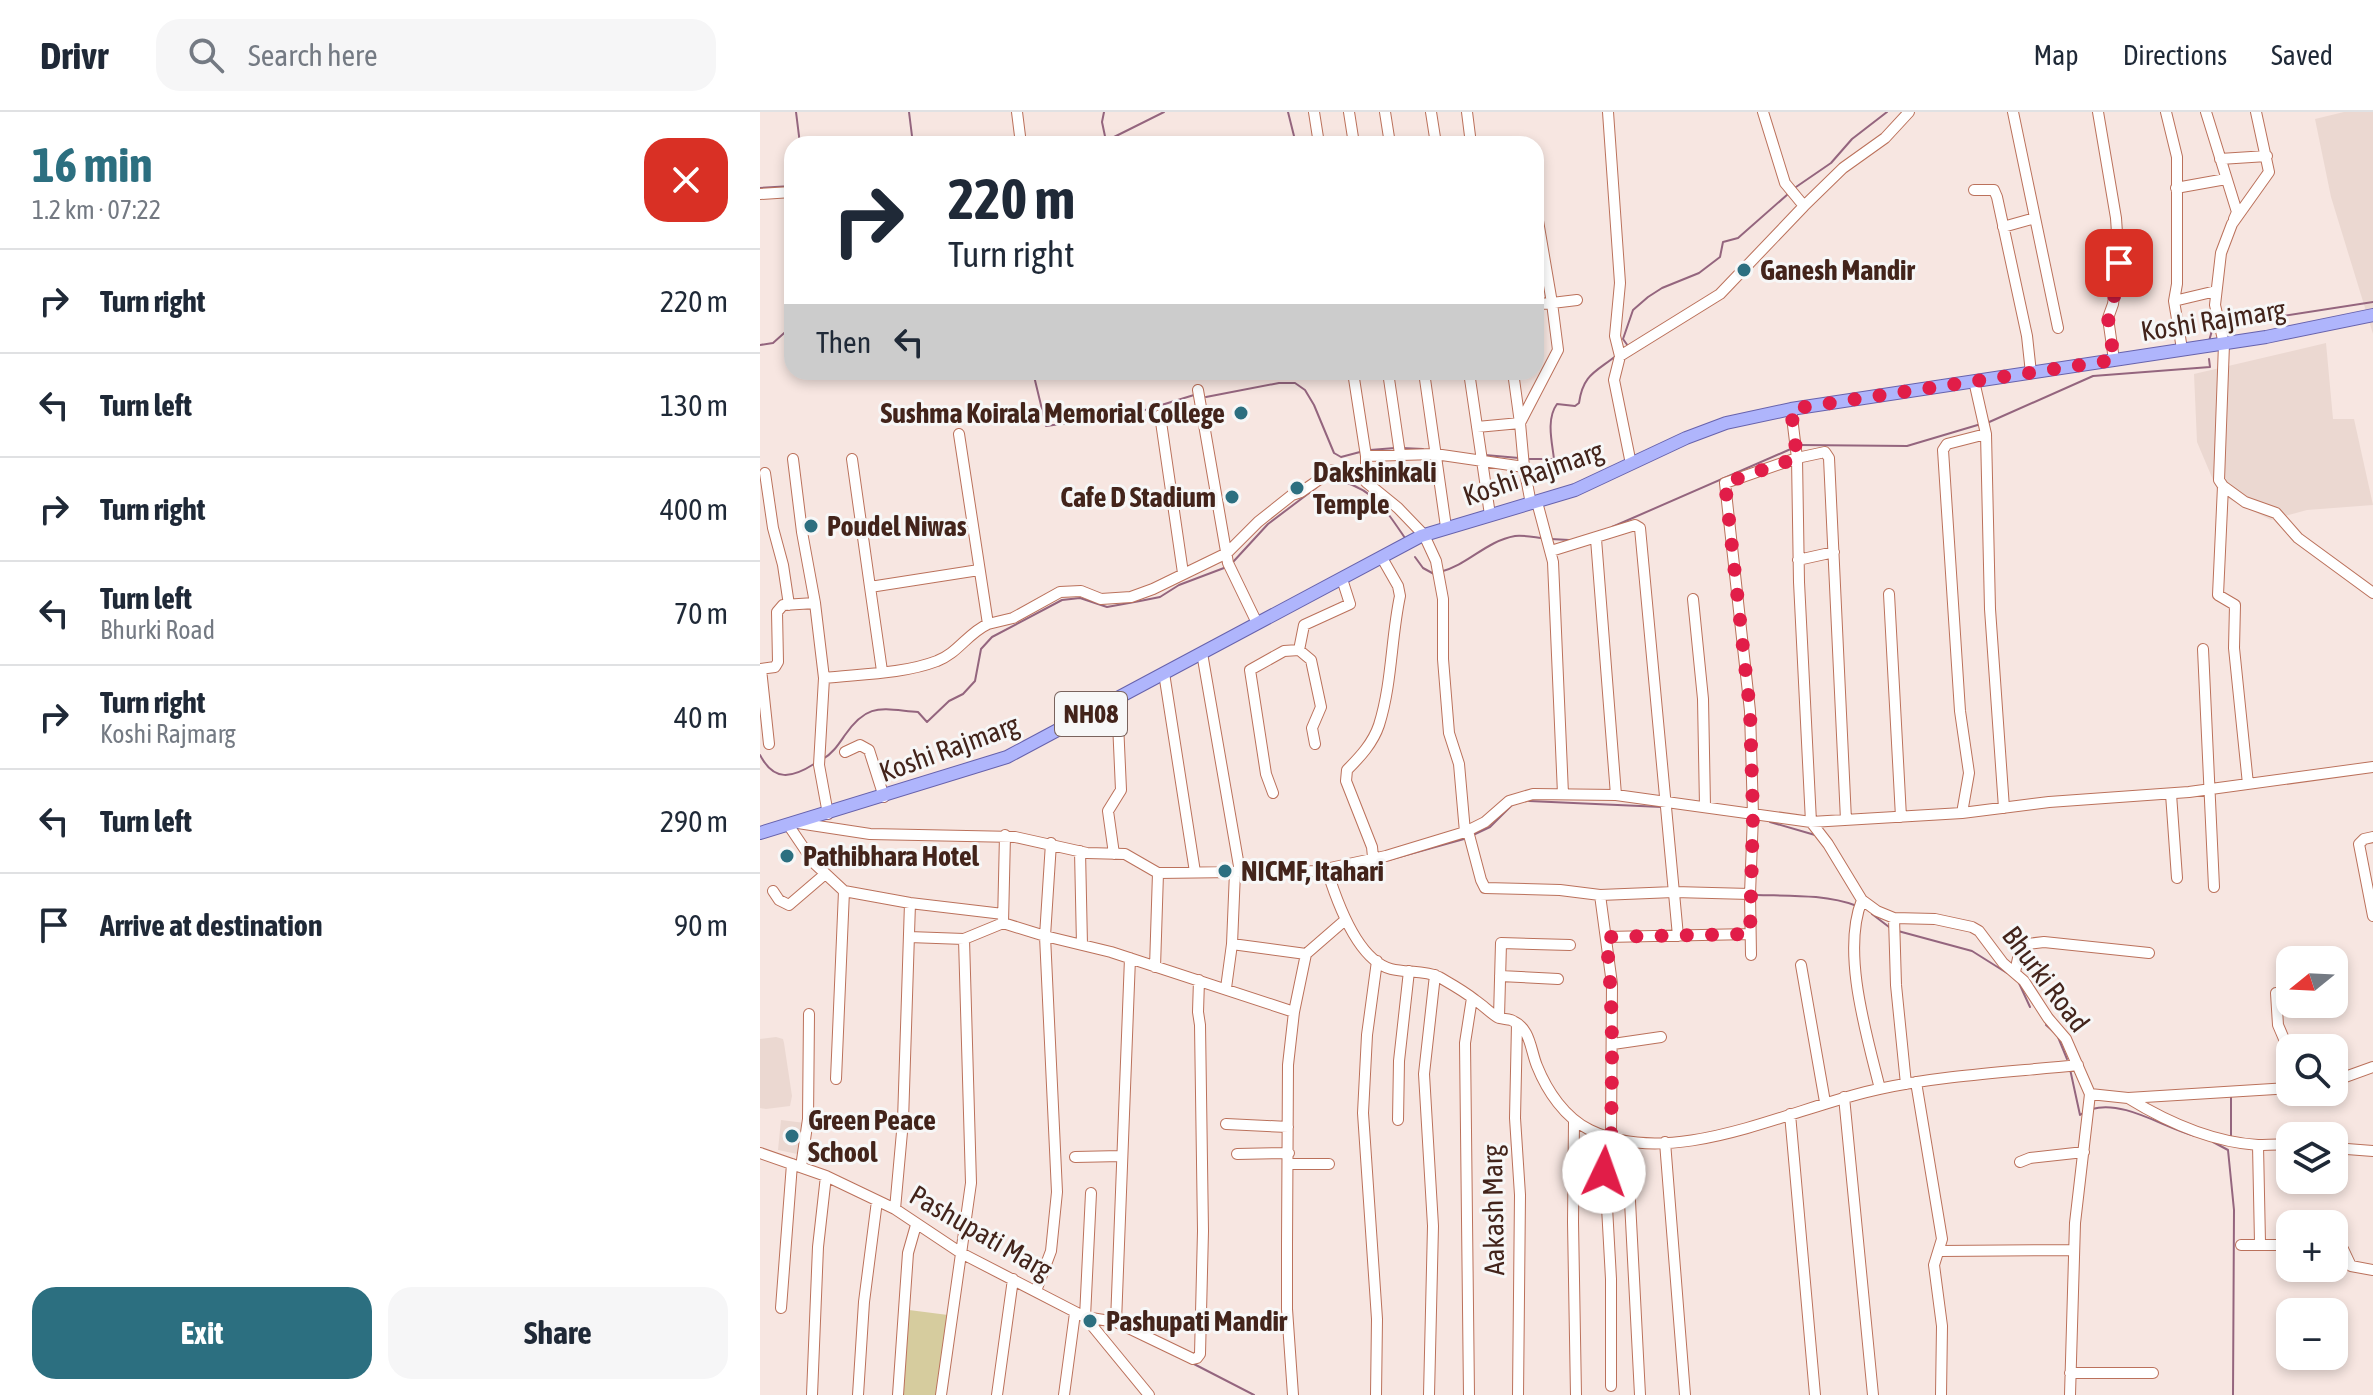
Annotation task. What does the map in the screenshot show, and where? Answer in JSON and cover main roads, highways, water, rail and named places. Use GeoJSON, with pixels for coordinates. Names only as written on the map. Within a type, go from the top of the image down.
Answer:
{"type":"FeatureCollection","features":[{"type":"Feature","properties":{"kind":"main road","name":"Koshi Rajmarg"},"geometry":{"type":"LineString","coordinates":[[760,833],[1007,757],[1423,535],[1575,490],[1686,438],[1726,423],[1791,409],[2224,344],[2373,315]]}},
{"type":"Feature","properties":{"kind":"waterway"},"geometry":{"type":"LineString","coordinates":[[796,112],[799,136]]}},
{"type":"Feature","properties":{"kind":"waterway"},"geometry":{"type":"LineString","coordinates":[[909,112],[912,136]]}},
{"type":"Feature","properties":{"kind":"waterway"},"geometry":{"type":"LineString","coordinates":[[1104,112],[1105,136]]}},
{"type":"Feature","properties":{"kind":"waterway"},"geometry":{"type":"LineString","coordinates":[[1116,136],[1164,112]]}},
{"type":"Feature","properties":{"kind":"waterway"},"geometry":{"type":"LineString","coordinates":[[1288,112],[1294,136]]}},
{"type":"Feature","properties":{"kind":"waterway"},"geometry":{"type":"LineString","coordinates":[[1796,187],[1831,163],[1852,139],[1887,112]]}},
{"type":"Feature","properties":{"kind":"waterway"},"geometry":{"type":"LineString","coordinates":[[760,188],[784,186]]}},
{"type":"Feature","properties":{"kind":"waterway"},"geometry":{"type":"LineString","coordinates":[[1628,346],[1623,339],[1633,310],[1662,288],[1699,273],[1720,257],[1723,242],[1738,238],[1788,194]]}},
{"type":"Feature","properties":{"kind":"waterway"},"geometry":{"type":"LineString","coordinates":[[2226,325],[2373,302]]}},
{"type":"Feature","properties":{"kind":"waterway"},"geometry":{"type":"LineString","coordinates":[[2209,341],[2213,327],[2216,327]]}},
{"type":"Feature","properties":{"kind":"waterway"},"geometry":{"type":"LineString","coordinates":[[760,345],[773,343],[784,333]]}},
{"type":"Feature","properties":{"kind":"waterway"},"geometry":{"type":"LineString","coordinates":[[1529,459],[1554,459],[1551,424],[1557,404],[1575,406],[1579,403],[1587,380],[1617,355]]}},
{"type":"Feature","properties":{"kind":"waterway"},"geometry":{"type":"LineString","coordinates":[[1987,423],[2093,376],[2210,367],[2209,359]]}},
{"type":"Feature","properties":{"kind":"waterway"},"geometry":{"type":"LineString","coordinates":[[1035,380],[1046,426],[1129,415],[1194,395]]}},
{"type":"Feature","properties":{"kind":"waterway"},"geometry":{"type":"LineString","coordinates":[[1206,397],[1279,383],[1295,383],[1305,390],[1314,405],[1334,453],[1341,457],[1360,452]]}},
{"type":"Feature","properties":{"kind":"waterway"},"geometry":{"type":"LineString","coordinates":[[1799,445],[1907,446],[1981,424]]}},
{"type":"Feature","properties":{"kind":"waterway"},"geometry":{"type":"LineString","coordinates":[[1370,450],[1395,448]]}},
{"type":"Feature","properties":{"kind":"waterway"},"geometry":{"type":"LineString","coordinates":[[1402,448],[1423,449]]}},
{"type":"Feature","properties":{"kind":"waterway"},"geometry":{"type":"LineString","coordinates":[[1612,527],[1793,448]]}},
{"type":"Feature","properties":{"kind":"waterway"},"geometry":{"type":"LineString","coordinates":[[1485,455],[1519,458]]}},
{"type":"Feature","properties":{"kind":"waterway"},"geometry":{"type":"LineString","coordinates":[[1329,479],[1366,492],[1382,507],[1405,538]]}},
{"type":"Feature","properties":{"kind":"waterway"},"geometry":{"type":"LineString","coordinates":[[1233,562],[1268,524],[1317,487]]}},
{"type":"Feature","properties":{"kind":"waterway"},"geometry":{"type":"LineString","coordinates":[[1440,572],[1505,539],[1518,536],[1541,538]]}},
{"type":"Feature","properties":{"kind":"waterway"},"geometry":{"type":"LineString","coordinates":[[1551,539],[1569,540]]}},
{"type":"Feature","properties":{"kind":"waterway"},"geometry":{"type":"LineString","coordinates":[[1415,557],[1423,568],[1434,574]]}},
{"type":"Feature","properties":{"kind":"waterway"},"geometry":{"type":"LineString","coordinates":[[823,759],[853,724],[868,712],[885,709],[918,712],[927,722],[975,681],[981,649],[992,637],[1062,600],[1080,598],[1107,607],[1140,601],[1160,597],[1179,585],[1224,568]]}},
{"type":"Feature","properties":{"kind":"waterway"},"geometry":{"type":"LineString","coordinates":[[760,755],[771,770],[784,775],[814,764]]}},
{"type":"Feature","properties":{"kind":"waterway"},"geometry":{"type":"LineString","coordinates":[[1529,801],[1662,807]]}},
{"type":"Feature","properties":{"kind":"waterway"},"geometry":{"type":"LineString","coordinates":[[1473,835],[1490,827],[1512,805]]}},
{"type":"Feature","properties":{"kind":"waterway"},"geometry":{"type":"LineString","coordinates":[[1770,822],[1815,835]]}},
{"type":"Feature","properties":{"kind":"waterway"},"geometry":{"type":"LineString","coordinates":[[1338,874],[1464,839]]}},
{"type":"Feature","properties":{"kind":"waterway"},"geometry":{"type":"LineString","coordinates":[[1756,895],[1820,898],[1857,906]]}},
{"type":"Feature","properties":{"kind":"waterway"},"geometry":{"type":"LineString","coordinates":[[1872,914],[1889,927]]}},
{"type":"Feature","properties":{"kind":"waterway"},"geometry":{"type":"LineString","coordinates":[[1898,931],[1972,951],[2007,973]]}},
{"type":"Feature","properties":{"kind":"waterway"},"geometry":{"type":"LineString","coordinates":[[2018,981],[2030,1007]]}},
{"type":"Feature","properties":{"kind":"waterway"},"geometry":{"type":"LineString","coordinates":[[2046,1025],[2054,1032]]}},
{"type":"Feature","properties":{"kind":"waterway"},"geometry":{"type":"LineString","coordinates":[[2058,1037],[2067,1059]]}},
{"type":"Feature","properties":{"kind":"waterway"},"geometry":{"type":"LineString","coordinates":[[2070,1069],[2080,1115],[2083,1113]]}},
{"type":"Feature","properties":{"kind":"waterway"},"geometry":{"type":"LineString","coordinates":[[2231,1096],[2231,1138]]}},
{"type":"Feature","properties":{"kind":"waterway"},"geometry":{"type":"LineString","coordinates":[[2092,1109],[2104,1107],[2130,1111],[2195,1136]]}},
{"type":"Feature","properties":{"kind":"waterway"},"geometry":{"type":"LineString","coordinates":[[2213,1142],[2228,1150],[2234,1210],[2233,1395]]}},
{"type":"Feature","properties":{"kind":"waterway"},"geometry":{"type":"LineString","coordinates":[[1192,1363],[1254,1395]]}},
{"type":"Feature","properties":{"kind":"place","name":"Ganesh Mandir"},"geometry":{"type":"Point","coordinates":[1744,270]}},
{"type":"Feature","properties":{"kind":"place","name":"Sushma Koirala Memorial College"},"geometry":{"type":"Point","coordinates":[1241,413]}},
{"type":"Feature","properties":{"kind":"place","name":"Dakshinkali Temple"},"geometry":{"type":"Point","coordinates":[1297,488]}},
{"type":"Feature","properties":{"kind":"place","name":"Cafe D Stadium"},"geometry":{"type":"Point","coordinates":[1232,497]}},
{"type":"Feature","properties":{"kind":"place","name":"Poudel Niwas"},"geometry":{"type":"Point","coordinates":[811,526]}},
{"type":"Feature","properties":{"kind":"place","name":"Pathibhara Hotel"},"geometry":{"type":"Point","coordinates":[787,856]}},
{"type":"Feature","properties":{"kind":"place","name":"NICMF, Itahari"},"geometry":{"type":"Point","coordinates":[1225,871]}},
{"type":"Feature","properties":{"kind":"place","name":"Green Peace School"},"geometry":{"type":"Point","coordinates":[792,1136]}},
{"type":"Feature","properties":{"kind":"place","name":"Pashupati Mandir"},"geometry":{"type":"Point","coordinates":[1090,1321]}}]}
